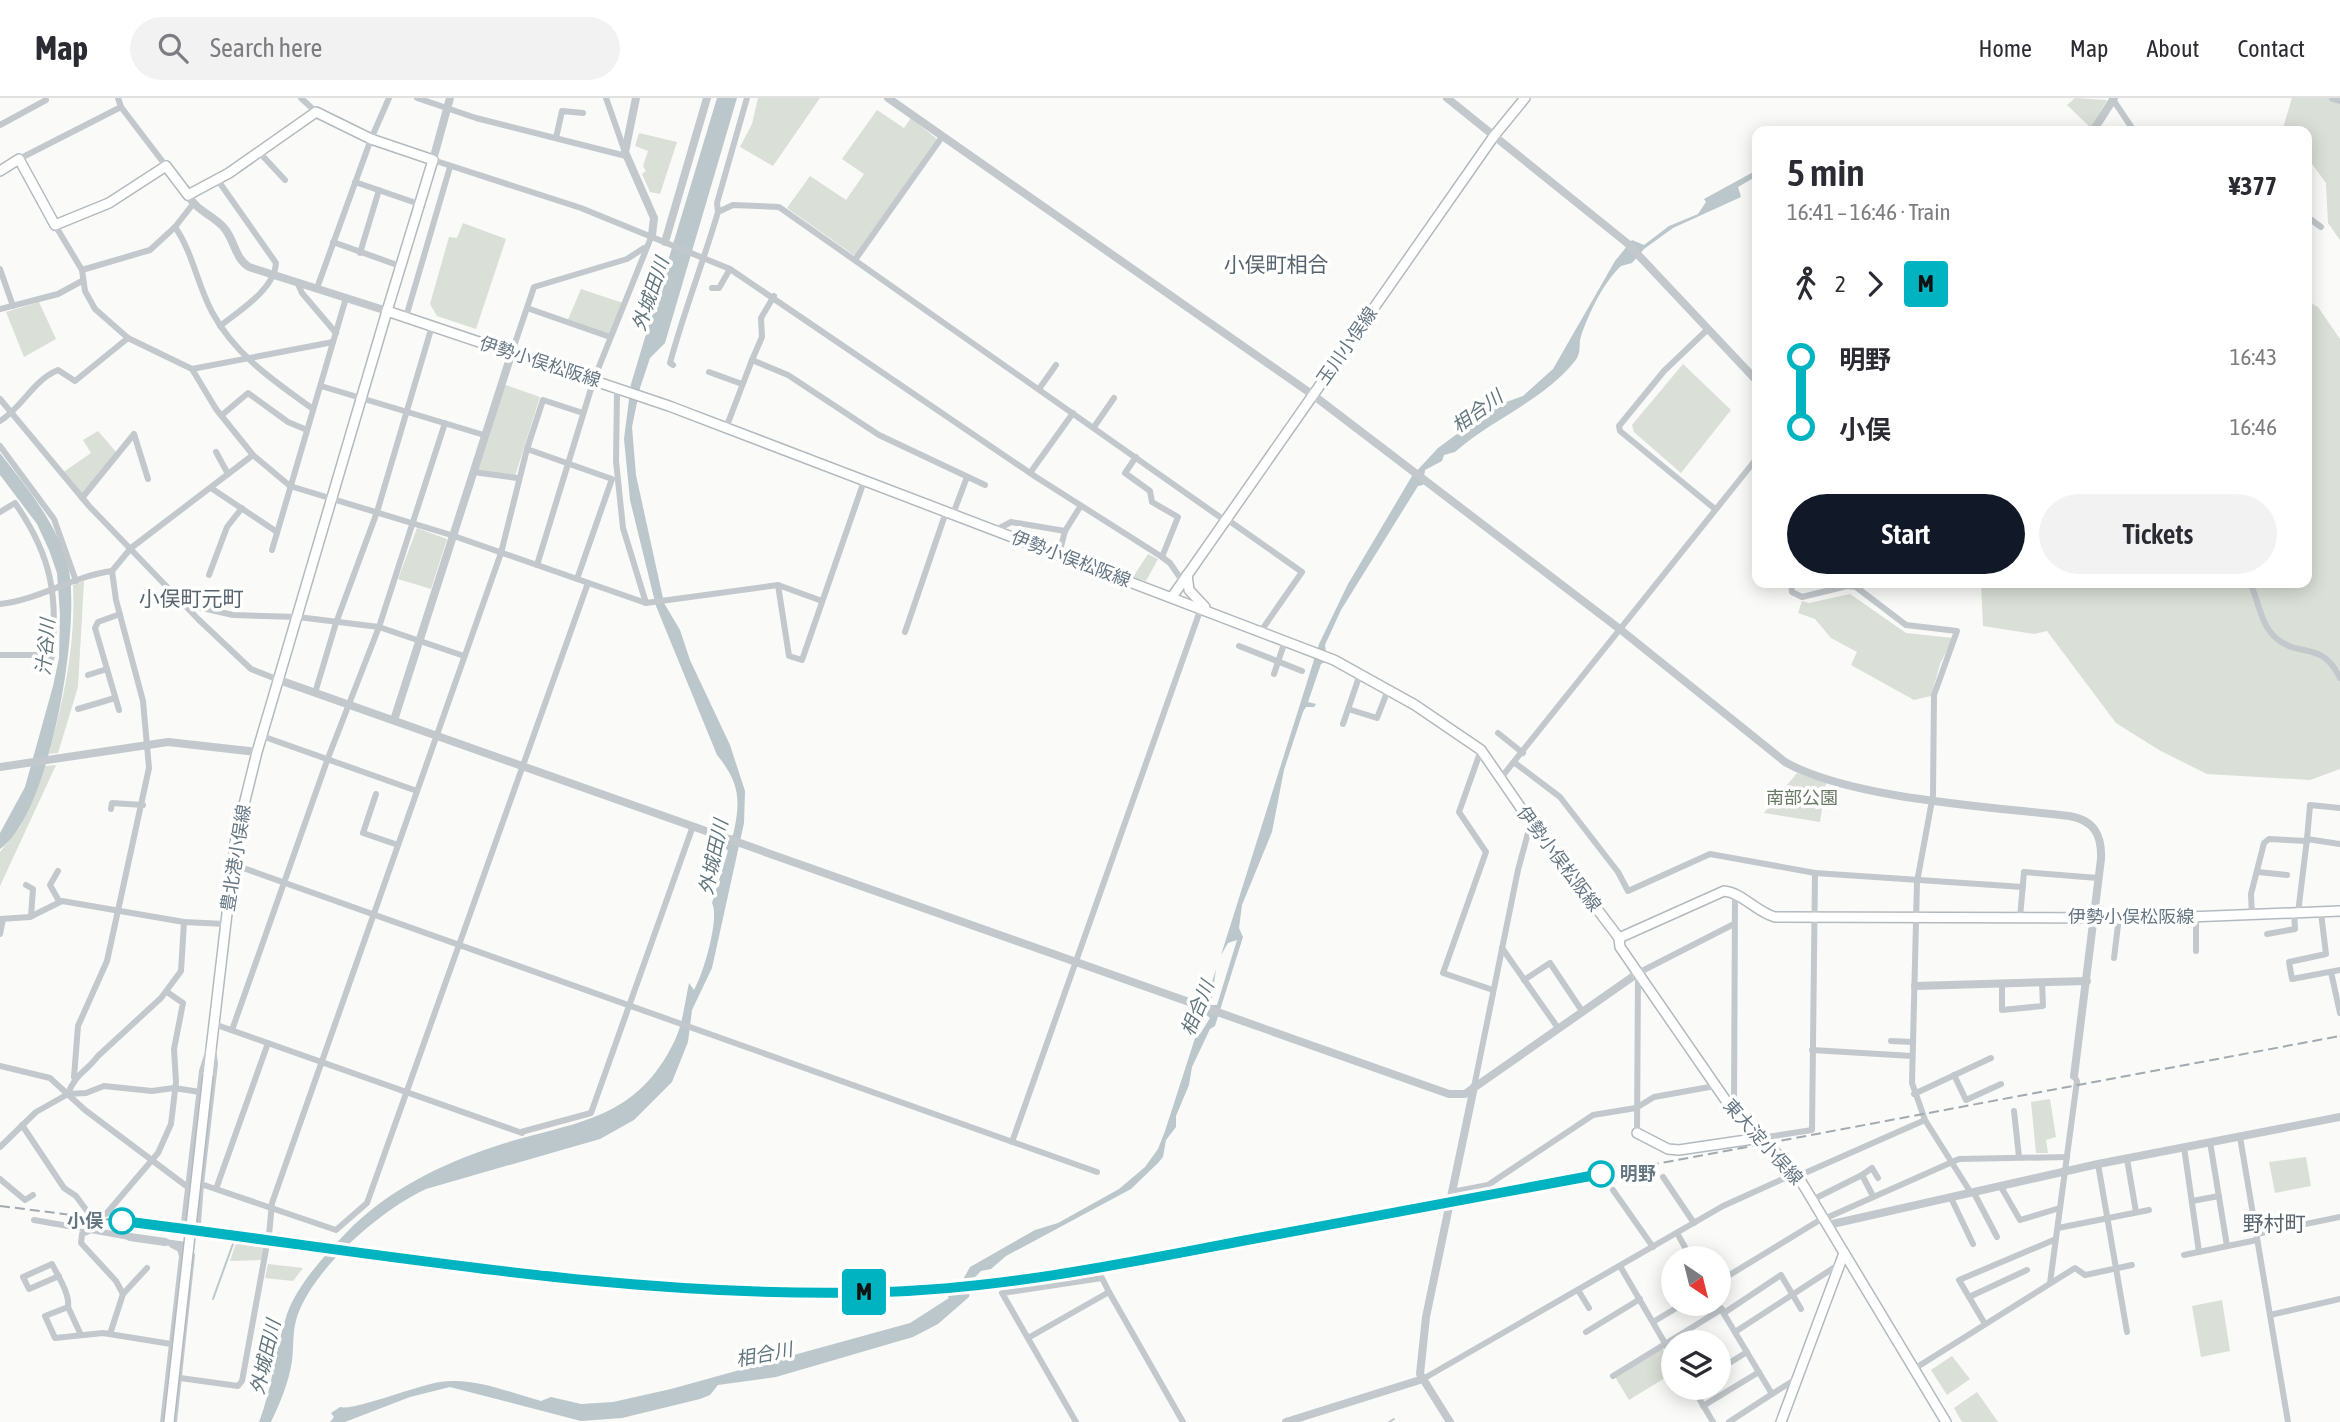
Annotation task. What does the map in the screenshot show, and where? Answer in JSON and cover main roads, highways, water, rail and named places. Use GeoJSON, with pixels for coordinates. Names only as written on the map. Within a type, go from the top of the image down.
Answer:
{"type":"FeatureCollection","features":[{"type":"Feature","properties":{"kind":"main road","name":"玉川小俣線"},"geometry":{"type":"LineString","coordinates":[[1172,597],[1228,521],[1493,136],[1525,98]]}},
{"type":"Feature","properties":{"kind":"main road"},"geometry":{"type":"LineString","coordinates":[[0,171],[19,159],[55,225],[109,203],[166,166],[190,200],[316,112],[371,139],[433,160],[387,311]]}},
{"type":"Feature","properties":{"kind":"main road","name":"伊勢小俣松阪線"},"geometry":{"type":"LineString","coordinates":[[387,311],[594,379],[617,391],[658,402],[1334,660],[1388,690],[1481,750],[1531,822],[1619,938],[1718,892],[1735,893],[1765,915],[1813,917],[2196,917],[2340,911]]}},
{"type":"Feature","properties":{"kind":"main road","name":"豊北港小俣線"},"geometry":{"type":"LineString","coordinates":[[169,1422],[232,864],[257,752],[387,311]]}},
{"type":"Feature","properties":{"kind":"main road"},"geometry":{"type":"LineString","coordinates":[[1185,578],[1190,592],[1211,611]]}},
{"type":"Feature","properties":{"kind":"main road","name":"東大淀小俣線"},"geometry":{"type":"LineString","coordinates":[[1619,938],[1620,947],[1715,1086],[1734,1110],[1797,1175],[1945,1422]]}},
{"type":"Feature","properties":{"kind":"main road"},"geometry":{"type":"LineString","coordinates":[[1637,1133],[1668,1149],[1679,1150],[1760,1138]]}},
{"type":"Feature","properties":{"kind":"main road"},"geometry":{"type":"LineString","coordinates":[[1782,1420],[1844,1253]]}},
{"type":"Feature","properties":{"kind":"waterway"},"geometry":{"type":"LineString","coordinates":[[213,1299],[234,1241]]}},
{"type":"Feature","properties":{"kind":"waterway"},"geometry":{"type":"LineString","coordinates":[[1389,1422],[1394,1419]]}},
{"type":"Feature","properties":{"kind":"railway"},"geometry":{"type":"LineString","coordinates":[[0,1206],[600,1281],[719,1292],[886,1292],[984,1284],[1111,1266],[2340,1036]]}},
{"type":"Feature","properties":{"kind":"train","name":"M"},"geometry":{"type":"LineString","coordinates":[[122,1221],[600,1282],[719,1292],[886,1292],[984,1284],[1111,1266],[1601,1174]]}},
{"type":"Feature","properties":{"kind":"place","name":"明野"},"geometry":{"type":"Point","coordinates":[1601,1174]}},
{"type":"Feature","properties":{"kind":"place","name":"小俣"},"geometry":{"type":"Point","coordinates":[122,1221]}},
{"type":"Feature","properties":{"kind":"district","name":"小俣町相合"},"geometry":{"type":"Point","coordinates":[1276,265]}},
{"type":"Feature","properties":{"kind":"district","name":"小俣町元町"},"geometry":{"type":"Point","coordinates":[191,599]}},
{"type":"Feature","properties":{"kind":"district","name":"野村町"},"geometry":{"type":"Point","coordinates":[2274,1224]}},
{"type":"Feature","properties":{"kind":"water label","name":"外城田川"},"geometry":{"type":"Point","coordinates":[650,294]}},
{"type":"Feature","properties":{"kind":"water label","name":"相合川"},"geometry":{"type":"Point","coordinates":[1477,411]}},
{"type":"Feature","properties":{"kind":"water label","name":"汁谷川"},"geometry":{"type":"Point","coordinates":[45,647]}},
{"type":"Feature","properties":{"kind":"water label","name":"外城田川"},"geometry":{"type":"Point","coordinates":[713,857]}},
{"type":"Feature","properties":{"kind":"water label","name":"相合川"},"geometry":{"type":"Point","coordinates":[1197,1008]}},
{"type":"Feature","properties":{"kind":"water label","name":"相合川"},"geometry":{"type":"Point","coordinates":[764,1354]}},
{"type":"Feature","properties":{"kind":"water label","name":"外城田川"},"geometry":{"type":"Point","coordinates":[265,1357]}},
{"type":"Feature","properties":{"kind":"park label","name":"南部公園"},"geometry":{"type":"Point","coordinates":[1802,798]}}]}
